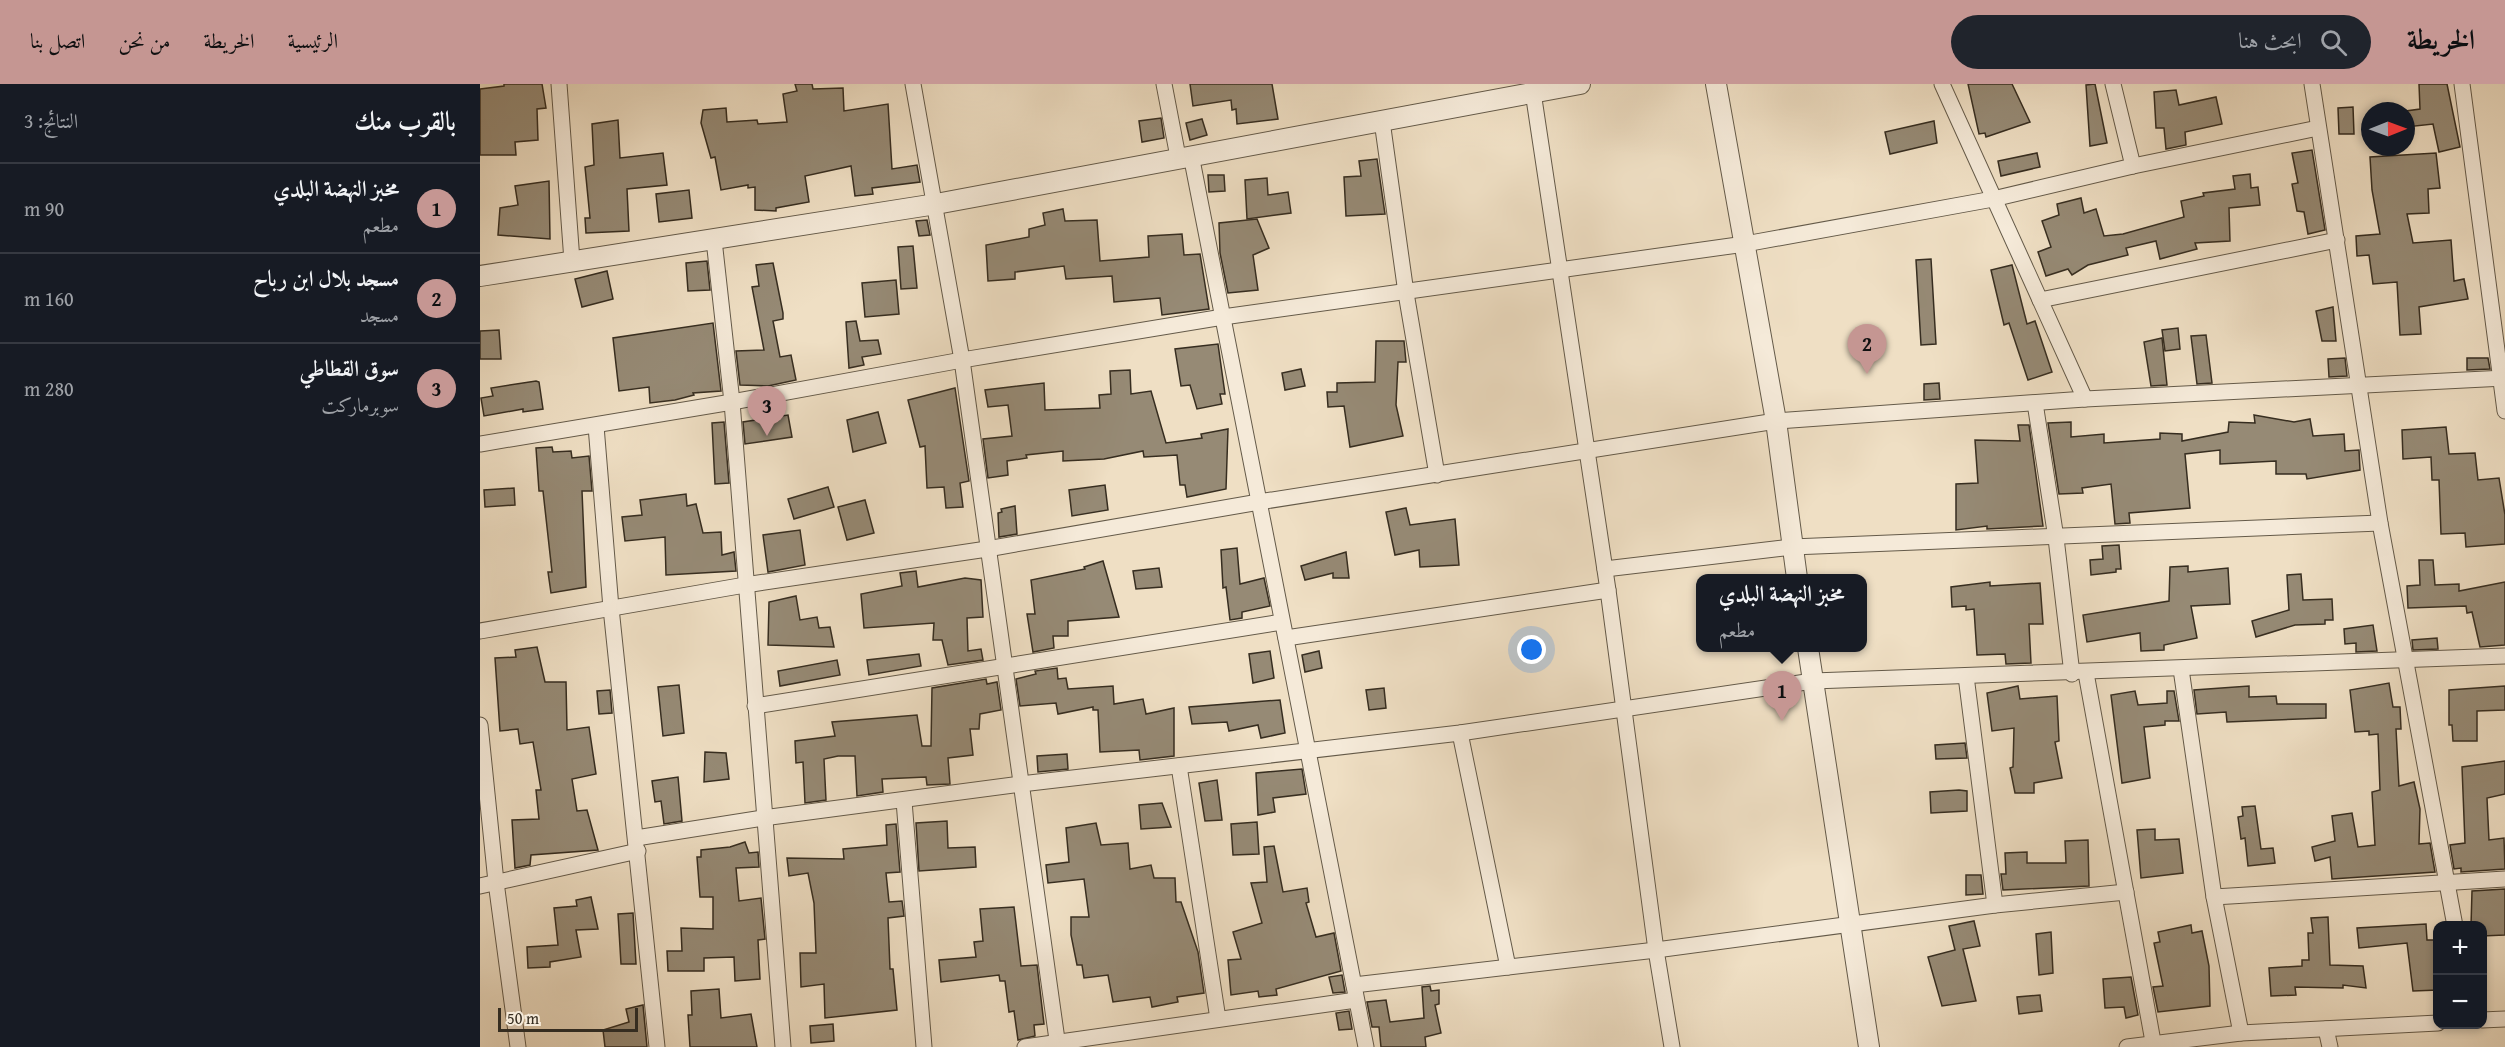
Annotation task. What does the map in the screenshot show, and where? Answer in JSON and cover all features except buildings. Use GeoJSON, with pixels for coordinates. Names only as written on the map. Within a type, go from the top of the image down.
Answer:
{"type":"FeatureCollection","features":[{"type":"Feature","properties":{"kind":"street"},"geometry":{"type":"LineString","coordinates":[[913,84],[962,360],[1057,1044]]}},
{"type":"Feature","properties":{"kind":"street"},"geometry":{"type":"LineString","coordinates":[[1164,84],[1223,317],[1366,1047]]}},
{"type":"Feature","properties":{"kind":"street"},"geometry":{"type":"LineString","coordinates":[[480,276],[936,204],[1184,156],[1382,121],[1501,91],[1533,92],[1580,84]]}},
{"type":"Feature","properties":{"kind":"street"},"geometry":{"type":"LineString","coordinates":[[1716,84],[1776,421],[1796,574]]}},
{"type":"Feature","properties":{"kind":"street"},"geometry":{"type":"LineString","coordinates":[[1942,84],[2085,399]]}},
{"type":"Feature","properties":{"kind":"street"},"geometry":{"type":"LineString","coordinates":[[2114,84],[2133,166]]}},
{"type":"Feature","properties":{"kind":"street"},"geometry":{"type":"LineString","coordinates":[[2312,84],[2380,523],[2454,921]]}},
{"type":"Feature","properties":{"kind":"street"},"geometry":{"type":"LineString","coordinates":[[2462,84],[2505,411]]}},
{"type":"Feature","properties":{"kind":"street"},"geometry":{"type":"LineString","coordinates":[[563,85],[572,261]]}},
{"type":"Feature","properties":{"kind":"street"},"geometry":{"type":"LineString","coordinates":[[1533,92],[1605,569],[1656,950],[1672,1047]]}},
{"type":"Feature","properties":{"kind":"street"},"geometry":{"type":"LineString","coordinates":[[1382,121],[1406,293],[1437,476]]}},
{"type":"Feature","properties":{"kind":"street"},"geometry":{"type":"LineString","coordinates":[[480,444],[596,426],[962,360],[1223,317],[1745,244],[1993,199],[2133,166],[2318,128]]}},
{"type":"Feature","properties":{"kind":"street"},"geometry":{"type":"LineString","coordinates":[[714,240],[732,402],[763,818],[783,1047]]}},
{"type":"Feature","properties":{"kind":"street"},"geometry":{"type":"LineString","coordinates":[[2040,300],[2337,240]]}},
{"type":"Feature","properties":{"kind":"street"},"geometry":{"type":"LineString","coordinates":[[480,631],[745,585],[987,549],[1259,502],[1437,476],[1776,421],[2085,399],[2502,378]]}},
{"type":"Feature","properties":{"kind":"street"},"geometry":{"type":"LineString","coordinates":[[2035,403],[2079,673],[2126,892],[2153,1045]]}},
{"type":"Feature","properties":{"kind":"street"},"geometry":{"type":"LineString","coordinates":[[596,426],[611,609],[657,1047]]}},
{"type":"Feature","properties":{"kind":"street"},"geometry":{"type":"LineString","coordinates":[[1605,569],[1792,547],[2380,523]]}},
{"type":"Feature","properties":{"kind":"street"},"geometry":{"type":"LineString","coordinates":[[1286,638],[1608,590]]}},
{"type":"Feature","properties":{"kind":"street"},"geometry":{"type":"LineString","coordinates":[[755,706],[1282,622]]}},
{"type":"Feature","properties":{"kind":"street"},"geometry":{"type":"LineString","coordinates":[[1809,652],[1848,922],[1869,1047]]}},
{"type":"Feature","properties":{"kind":"street"},"geometry":{"type":"LineString","coordinates":[[480,886],[637,845],[763,818],[1021,784],[1460,733],[1813,681],[2505,656]]}},
{"type":"Feature","properties":{"kind":"street"},"geometry":{"type":"LineString","coordinates":[[2181,669],[2214,897],[2241,1033]]}},
{"type":"Feature","properties":{"kind":"street"},"geometry":{"type":"LineString","coordinates":[[1966,676],[1995,905]]}},
{"type":"Feature","properties":{"kind":"street"},"geometry":{"type":"LineString","coordinates":[[480,725],[496,882],[518,1047]]}},
{"type":"Feature","properties":{"kind":"street"},"geometry":{"type":"LineString","coordinates":[[1460,733],[1508,967]]}},
{"type":"Feature","properties":{"kind":"street"},"geometry":{"type":"LineString","coordinates":[[1179,766],[1218,1019]]}},
{"type":"Feature","properties":{"kind":"street"},"geometry":{"type":"LineString","coordinates":[[904,801],[924,1047]]}},
{"type":"Feature","properties":{"kind":"street"},"geometry":{"type":"LineString","coordinates":[[2214,897],[2505,879]]}},
{"type":"Feature","properties":{"kind":"street"},"geometry":{"type":"LineString","coordinates":[[1025,1047],[1218,1019],[1355,992],[1508,967],[1656,950],[1848,922],[2126,892]]}},
{"type":"Feature","properties":{"kind":"street"},"geometry":{"type":"LineString","coordinates":[[2487,1020],[2505,1019]]}},
{"type":"Feature","properties":{"kind":"street"},"geometry":{"type":"LineString","coordinates":[[2127,1047],[2241,1033],[2433,1023]]}},
{"type":"Feature","properties":{"kind":"street"},"geometry":{"type":"LineString","coordinates":[[2326,1029],[2330,1047]]}},
{"type":"Feature","properties":{"kind":"place","name":"مسجد بلال ابن رباح"},"geometry":{"type":"Point","coordinates":[1867,374]}},
{"type":"Feature","properties":{"kind":"place","name":"سوق القطاطي"},"geometry":{"type":"Point","coordinates":[767,436]}},
{"type":"Feature","properties":{"kind":"place","name":"مخبز النهضة البلدي"},"geometry":{"type":"Point","coordinates":[1782,721]}}]}
